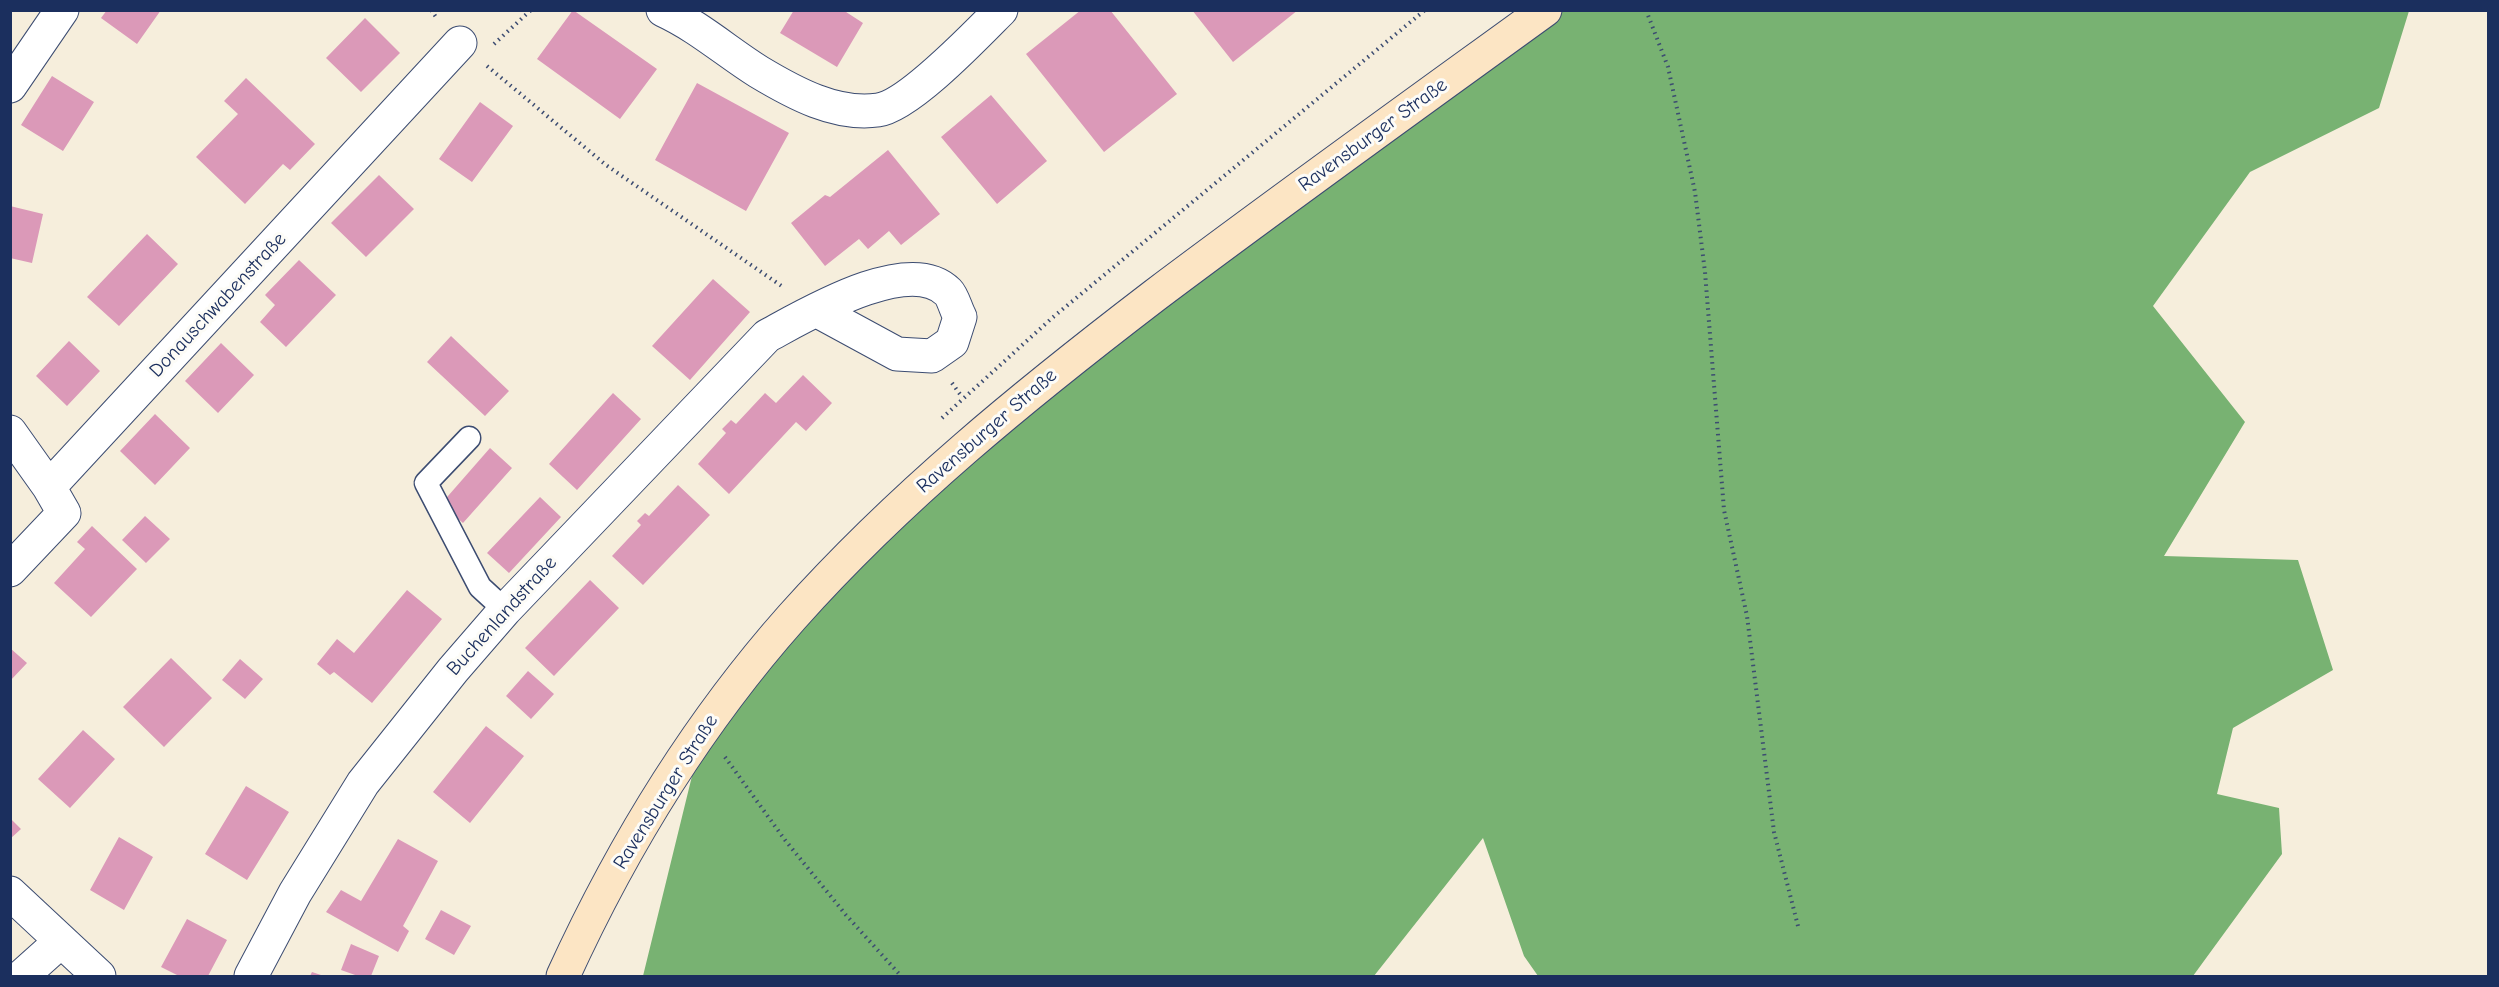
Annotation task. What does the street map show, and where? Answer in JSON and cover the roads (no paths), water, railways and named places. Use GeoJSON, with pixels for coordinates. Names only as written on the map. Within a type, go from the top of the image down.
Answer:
{"type":"FeatureCollection","features":[{"type":"Feature","properties":{"kind":"main road","name":"Ravensburger Straße"},"geometry":{"type":"LineString","coordinates":[[563,976],[592,912],[648,812],[704,727],[790,619],[855,548],[937,472],[1061,367],[1198,263],[1545,10]]}},
{"type":"Feature","properties":{"kind":"street"},"geometry":{"type":"LineString","coordinates":[[10,86],[62,10]]}},
{"type":"Feature","properties":{"kind":"street"},"geometry":{"type":"LineString","coordinates":[[663,10],[681,18],[760,72],[815,101],[849,111],[881,110],[909,96],[1001,10]]}},
{"type":"Feature","properties":{"kind":"street","name":"Donauschwabenstraße"},"geometry":{"type":"LineString","coordinates":[[49,487],[469,51]]}},
{"type":"Feature","properties":{"kind":"street","name":"Buchenlandstraße"},"geometry":{"type":"LineString","coordinates":[[251,976],[295,893],[363,783],[453,670],[505,610],[767,336],[816,310]]}},
{"type":"Feature","properties":{"kind":"street"},"geometry":{"type":"LineString","coordinates":[[10,432],[49,487],[64,513],[10,570]]}},
{"type":"Feature","properties":{"kind":"street"},"geometry":{"type":"LineString","coordinates":[[10,893],[99,976]]}},
{"type":"Feature","properties":{"kind":"street"},"geometry":{"type":"LineString","coordinates":[[22,976],[60,942]]}},
{"type":"Feature","properties":{"kind":"lane"},"geometry":{"type":"LineString","coordinates":[[469,438],[426,483],[480,587],[505,610]]}}]}
